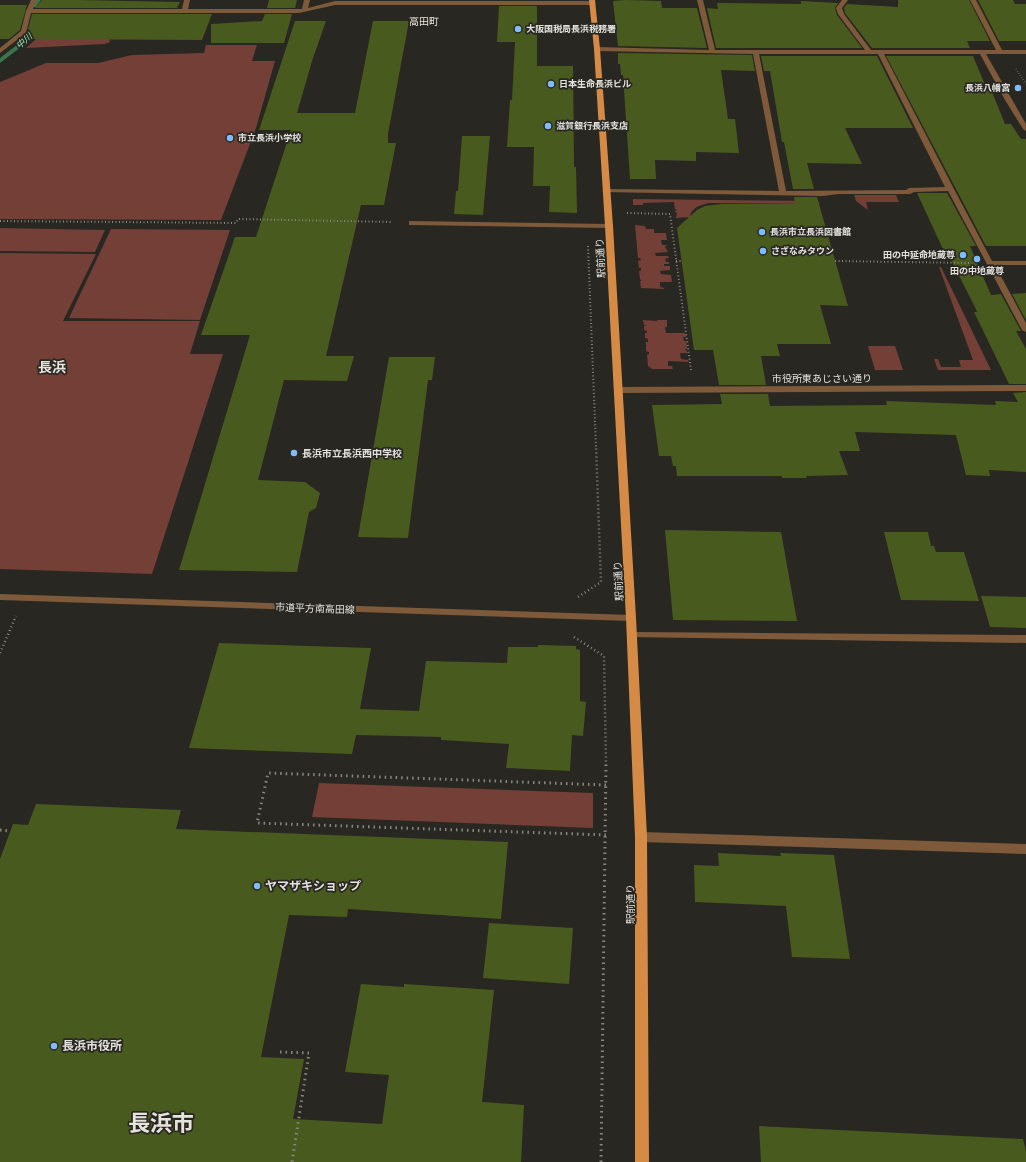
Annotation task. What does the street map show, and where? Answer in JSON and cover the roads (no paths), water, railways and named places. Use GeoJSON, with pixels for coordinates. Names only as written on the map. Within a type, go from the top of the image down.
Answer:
{"type":"FeatureCollection","features":[{"type":"Feature","properties":{"kind":"main road","name":"駅前通り"},"geometry":{"type":"LineString","coordinates":[[593,2],[619,390],[641,837],[642,1162]]}},
{"type":"Feature","properties":{"kind":"street"},"geometry":{"type":"LineString","coordinates":[[0,52],[24,32],[29,10],[34,0]]}},
{"type":"Feature","properties":{"kind":"street"},"geometry":{"type":"LineString","coordinates":[[185,11],[187,0]]}},
{"type":"Feature","properties":{"kind":"street"},"geometry":{"type":"LineString","coordinates":[[305,10],[307,0]]}},
{"type":"Feature","properties":{"kind":"street"},"geometry":{"type":"LineString","coordinates":[[700,0],[712,52]]}},
{"type":"Feature","properties":{"kind":"street"},"geometry":{"type":"LineString","coordinates":[[845,0],[839,8],[841,14],[869,51]]}},
{"type":"Feature","properties":{"kind":"street"},"geometry":{"type":"LineString","coordinates":[[974,0],[1000,52]]}},
{"type":"Feature","properties":{"kind":"street"},"geometry":{"type":"LineString","coordinates":[[29,10],[305,10],[336,4],[593,2]]}},
{"type":"Feature","properties":{"kind":"street"},"geometry":{"type":"LineString","coordinates":[[597,49],[712,52],[1026,52]]}},
{"type":"Feature","properties":{"kind":"street"},"geometry":{"type":"LineString","coordinates":[[756,52],[783,193]]}},
{"type":"Feature","properties":{"kind":"street"},"geometry":{"type":"LineString","coordinates":[[982,52],[1008,100],[1026,129]]}},
{"type":"Feature","properties":{"kind":"street"},"geometry":{"type":"LineString","coordinates":[[881,53],[950,189],[1026,330]]}},
{"type":"Feature","properties":{"kind":"street"},"geometry":{"type":"LineString","coordinates":[[606,191],[783,193],[910,192],[909,190],[950,189]]}},
{"type":"Feature","properties":{"kind":"street"},"geometry":{"type":"LineString","coordinates":[[412,223],[609,226]]}},
{"type":"Feature","properties":{"kind":"street"},"geometry":{"type":"LineString","coordinates":[[989,263],[1026,263]]}},
{"type":"Feature","properties":{"kind":"street","name":"市役所東あじさい通り"},"geometry":{"type":"LineString","coordinates":[[619,390],[1026,388]]}},
{"type":"Feature","properties":{"kind":"street","name":"市道平方南高田線"},"geometry":{"type":"LineString","coordinates":[[0,597],[631,618]]}},
{"type":"Feature","properties":{"kind":"street"},"geometry":{"type":"LineString","coordinates":[[632,635],[1026,639]]}},
{"type":"Feature","properties":{"kind":"street"},"geometry":{"type":"LineString","coordinates":[[641,837],[1026,849]]}},
{"type":"Feature","properties":{"kind":"waterway","name":"中川"},"geometry":{"type":"LineString","coordinates":[[34,6],[38,0]]}},
{"type":"Feature","properties":{"kind":"waterway","name":"中川"},"geometry":{"type":"LineString","coordinates":[[0,61],[32,36],[35,30]]}},
{"type":"Feature","properties":{"kind":"place","name":"大阪国税局長浜税務署"},"geometry":{"type":"Point","coordinates":[518,29]}},
{"type":"Feature","properties":{"kind":"place","name":"日本生命長浜ビル"},"geometry":{"type":"Point","coordinates":[551,84]}},
{"type":"Feature","properties":{"kind":"place","name":"長浜八幡宮"},"geometry":{"type":"Point","coordinates":[1018,88]}},
{"type":"Feature","properties":{"kind":"place","name":"滋賀銀行長浜支店"},"geometry":{"type":"Point","coordinates":[548,126]}},
{"type":"Feature","properties":{"kind":"place","name":"市立長浜小学校"},"geometry":{"type":"Point","coordinates":[230,138]}},
{"type":"Feature","properties":{"kind":"place","name":"長浜市立長浜図書館"},"geometry":{"type":"Point","coordinates":[762,232]}},
{"type":"Feature","properties":{"kind":"place","name":"さざなみタウン"},"geometry":{"type":"Point","coordinates":[763,251]}},
{"type":"Feature","properties":{"kind":"place","name":"田の中延命地蔵尊"},"geometry":{"type":"Point","coordinates":[963,255]}},
{"type":"Feature","properties":{"kind":"place","name":"田の中地蔵尊"},"geometry":{"type":"Point","coordinates":[977,259]}},
{"type":"Feature","properties":{"kind":"place","name":"長浜市立長浜西中学校"},"geometry":{"type":"Point","coordinates":[294,453]}},
{"type":"Feature","properties":{"kind":"place","name":"ヤマザキショップ"},"geometry":{"type":"Point","coordinates":[257,886]}},
{"type":"Feature","properties":{"kind":"place","name":"長浜市役所"},"geometry":{"type":"Point","coordinates":[54,1046]}},
{"type":"Feature","properties":{"kind":"district","name":"高田町"},"geometry":{"type":"Point","coordinates":[424,21]}},
{"type":"Feature","properties":{"kind":"district","name":"長浜"},"geometry":{"type":"Point","coordinates":[52,367]}},
{"type":"Feature","properties":{"kind":"district","name":"長浜市"},"geometry":{"type":"Point","coordinates":[161,1123]}}]}
